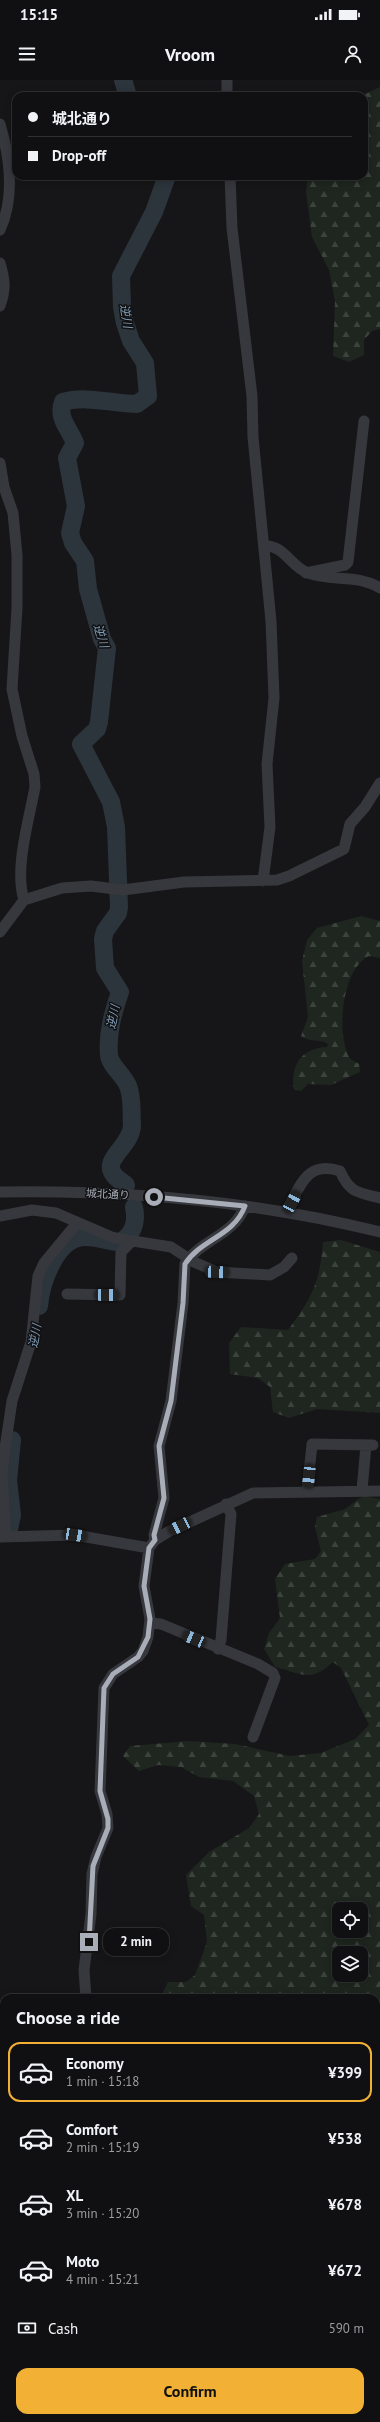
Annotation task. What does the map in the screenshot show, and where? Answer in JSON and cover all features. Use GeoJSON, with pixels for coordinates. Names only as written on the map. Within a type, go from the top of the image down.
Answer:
{"type":"FeatureCollection","features":[{"type":"Feature","properties":{"kind":"street"},"geometry":{"type":"LineString","coordinates":[[227,80],[227,92]]}},
{"type":"Feature","properties":{"kind":"street"},"geometry":{"type":"LineString","coordinates":[[0,124],[7,156],[9,187],[6,216],[0,230]]}},
{"type":"Feature","properties":{"kind":"street"},"geometry":{"type":"LineString","coordinates":[[230,180],[232,228],[252,396],[253,437],[264,546],[274,698],[267,764],[270,827],[263,881]]}},
{"type":"Feature","properties":{"kind":"street"},"geometry":{"type":"LineString","coordinates":[[0,263],[5,281],[5,289],[0,306]]}},
{"type":"Feature","properties":{"kind":"street"},"geometry":{"type":"LineString","coordinates":[[306,573],[344,565],[348,562],[364,421]]}},
{"type":"Feature","properties":{"kind":"street"},"geometry":{"type":"LineString","coordinates":[[0,463],[4,487],[13,513],[17,555],[17,608],[12,690],[22,736],[34,774],[35,788],[22,868],[22,894],[24,900]]}},
{"type":"Feature","properties":{"kind":"street"},"geometry":{"type":"LineString","coordinates":[[264,546],[270,545],[280,550],[306,573],[361,581],[380,588]]}},
{"type":"Feature","properties":{"kind":"street"},"geometry":{"type":"LineString","coordinates":[[0,932],[24,900],[62,888],[78,886],[120,890],[184,882],[263,881],[290,876],[344,850],[350,824],[365,808],[380,783]]}},
{"type":"Feature","properties":{"kind":"street"},"geometry":{"type":"LineString","coordinates":[[286,1212],[310,1172],[320,1167],[340,1170],[346,1184],[354,1192],[380,1198]]}},
{"type":"Feature","properties":{"kind":"street","name":"城北通り"},"geometry":{"type":"LineString","coordinates":[[0,1192],[54,1191],[181,1198],[286,1212],[380,1232]]}},
{"type":"Feature","properties":{"kind":"street"},"geometry":{"type":"LineString","coordinates":[[86,1994],[84,1970],[91,1914],[92,1874],[96,1857],[108,1828],[108,1819],[100,1791],[104,1688],[113,1674],[138,1657],[143,1651],[148,1637],[150,1623],[144,1586],[154,1535],[164,1498],[159,1446],[171,1401],[183,1303],[184,1271],[189,1258],[234,1226],[245,1206]]}},
{"type":"Feature","properties":{"kind":"street"},"geometry":{"type":"LineString","coordinates":[[0,1216],[43,1210],[56,1213],[105,1234],[131,1242],[172,1247],[189,1258],[217,1272],[258,1276],[277,1273],[292,1258]]}},
{"type":"Feature","properties":{"kind":"street"},"geometry":{"type":"LineString","coordinates":[[78,1223],[44,1263],[38,1276],[31,1342],[12,1401],[4,1455],[2,1475],[3,1537],[75,1535],[152,1544],[226,1504],[253,1493],[362,1490],[380,1491]]}},
{"type":"Feature","properties":{"kind":"street"},"geometry":{"type":"LineString","coordinates":[[67,1294],[120,1295],[121,1252],[131,1242]]}},
{"type":"Feature","properties":{"kind":"street"},"geometry":{"type":"LineString","coordinates":[[307,1492],[312,1444],[369,1445],[362,1490]]}},
{"type":"Feature","properties":{"kind":"street"},"geometry":{"type":"LineString","coordinates":[[218,1649],[221,1640],[231,1514],[226,1504]]}},
{"type":"Feature","properties":{"kind":"street"},"geometry":{"type":"LineString","coordinates":[[150,1623],[160,1624],[218,1649],[258,1664],[273,1673],[274,1678],[253,1737]]}},
{"type":"Feature","properties":{"kind":"green space"},"geometry":{"type":"Polygon","coordinates":[[[380,87],[380,329],[372,331],[364,340],[364,355],[349,362],[333,356],[335,301],[329,270],[312,237],[306,192],[308,180],[368,180],[368,93],[380,87]]]}},
{"type":"Feature","properties":{"kind":"green space"},"geometry":{"type":"Polygon","coordinates":[[[361,916],[380,921],[380,958],[369,956],[360,963],[347,987],[344,1002],[342,1017],[345,1046],[349,1057],[359,1064],[360,1072],[331,1085],[308,1084],[301,1091],[294,1090],[294,1073],[299,1060],[310,1051],[327,1047],[328,1044],[301,1036],[308,1017],[302,961],[307,940],[317,928],[361,916]]]}},
{"type":"Feature","properties":{"kind":"green space"},"geometry":{"type":"Polygon","coordinates":[[[341,1240],[380,1252],[380,1413],[317,1409],[289,1418],[273,1412],[270,1387],[258,1378],[230,1374],[229,1343],[241,1327],[288,1330],[309,1299],[317,1279],[322,1256],[323,1242],[341,1240]]]}},
{"type":"Feature","properties":{"kind":"green space"},"geometry":{"type":"Polygon","coordinates":[[[363,1496],[380,1499],[380,1994],[162,1994],[168,1982],[186,1982],[195,1975],[207,1942],[204,1915],[191,1906],[186,1875],[209,1852],[249,1828],[259,1814],[254,1796],[233,1781],[199,1777],[181,1767],[158,1765],[139,1771],[123,1756],[130,1746],[189,1741],[235,1744],[290,1756],[321,1753],[355,1739],[369,1725],[341,1668],[333,1662],[318,1673],[312,1675],[300,1674],[275,1667],[264,1649],[269,1633],[280,1618],[275,1579],[285,1564],[315,1559],[321,1551],[315,1527],[317,1517],[345,1509],[363,1496]]]}},
{"type":"Feature","properties":{"kind":"waterway","name":"逆川"},"geometry":{"type":"LineString","coordinates":[[123,80],[127,92]]}},
{"type":"Feature","properties":{"kind":"waterway","name":"逆川"},"geometry":{"type":"LineString","coordinates":[[126,1185],[114,1175],[111,1169],[111,1163],[131,1133],[132,1105],[128,1086],[112,1063],[109,1055],[110,1031],[120,992],[105,968],[103,939],[105,931],[118,913],[119,907],[116,827],[111,802],[81,744],[97,729],[99,722],[107,648],[102,639],[88,589],[85,561],[73,543],[70,533],[76,506],[67,458],[75,443],[64,423],[62,408],[63,402],[72,400],[81,399],[137,404],[148,396],[145,363],[131,341],[125,323],[122,307],[121,276],[154,212],[166,180]]}},
{"type":"Feature","properties":{"kind":"waterway","name":"逆川"},"geometry":{"type":"LineString","coordinates":[[39,1306],[40,1296],[47,1274],[58,1253],[65,1245],[74,1239],[84,1237],[93,1237],[121,1242],[129,1235],[134,1227],[134,1207]]}},
{"type":"Feature","properties":{"kind":"waterway","name":"逆川"},"geometry":{"type":"LineString","coordinates":[[9,1529],[12,1515],[8,1480],[12,1440]]}},
{"type":"Feature","properties":{"kind":"route"},"geometry":{"type":"LineString","coordinates":[[89,1942],[93,1866],[108,1828],[107,1814],[100,1791],[104,1688],[108,1679],[113,1674],[127,1666],[138,1657],[143,1651],[148,1637],[150,1619],[144,1586],[149,1548],[155,1540],[154,1535],[156,1523],[164,1498],[164,1483],[159,1446],[171,1401],[183,1303],[185,1264],[198,1250],[234,1226],[242,1215],[245,1206],[181,1198],[154,1197]]}}]}
